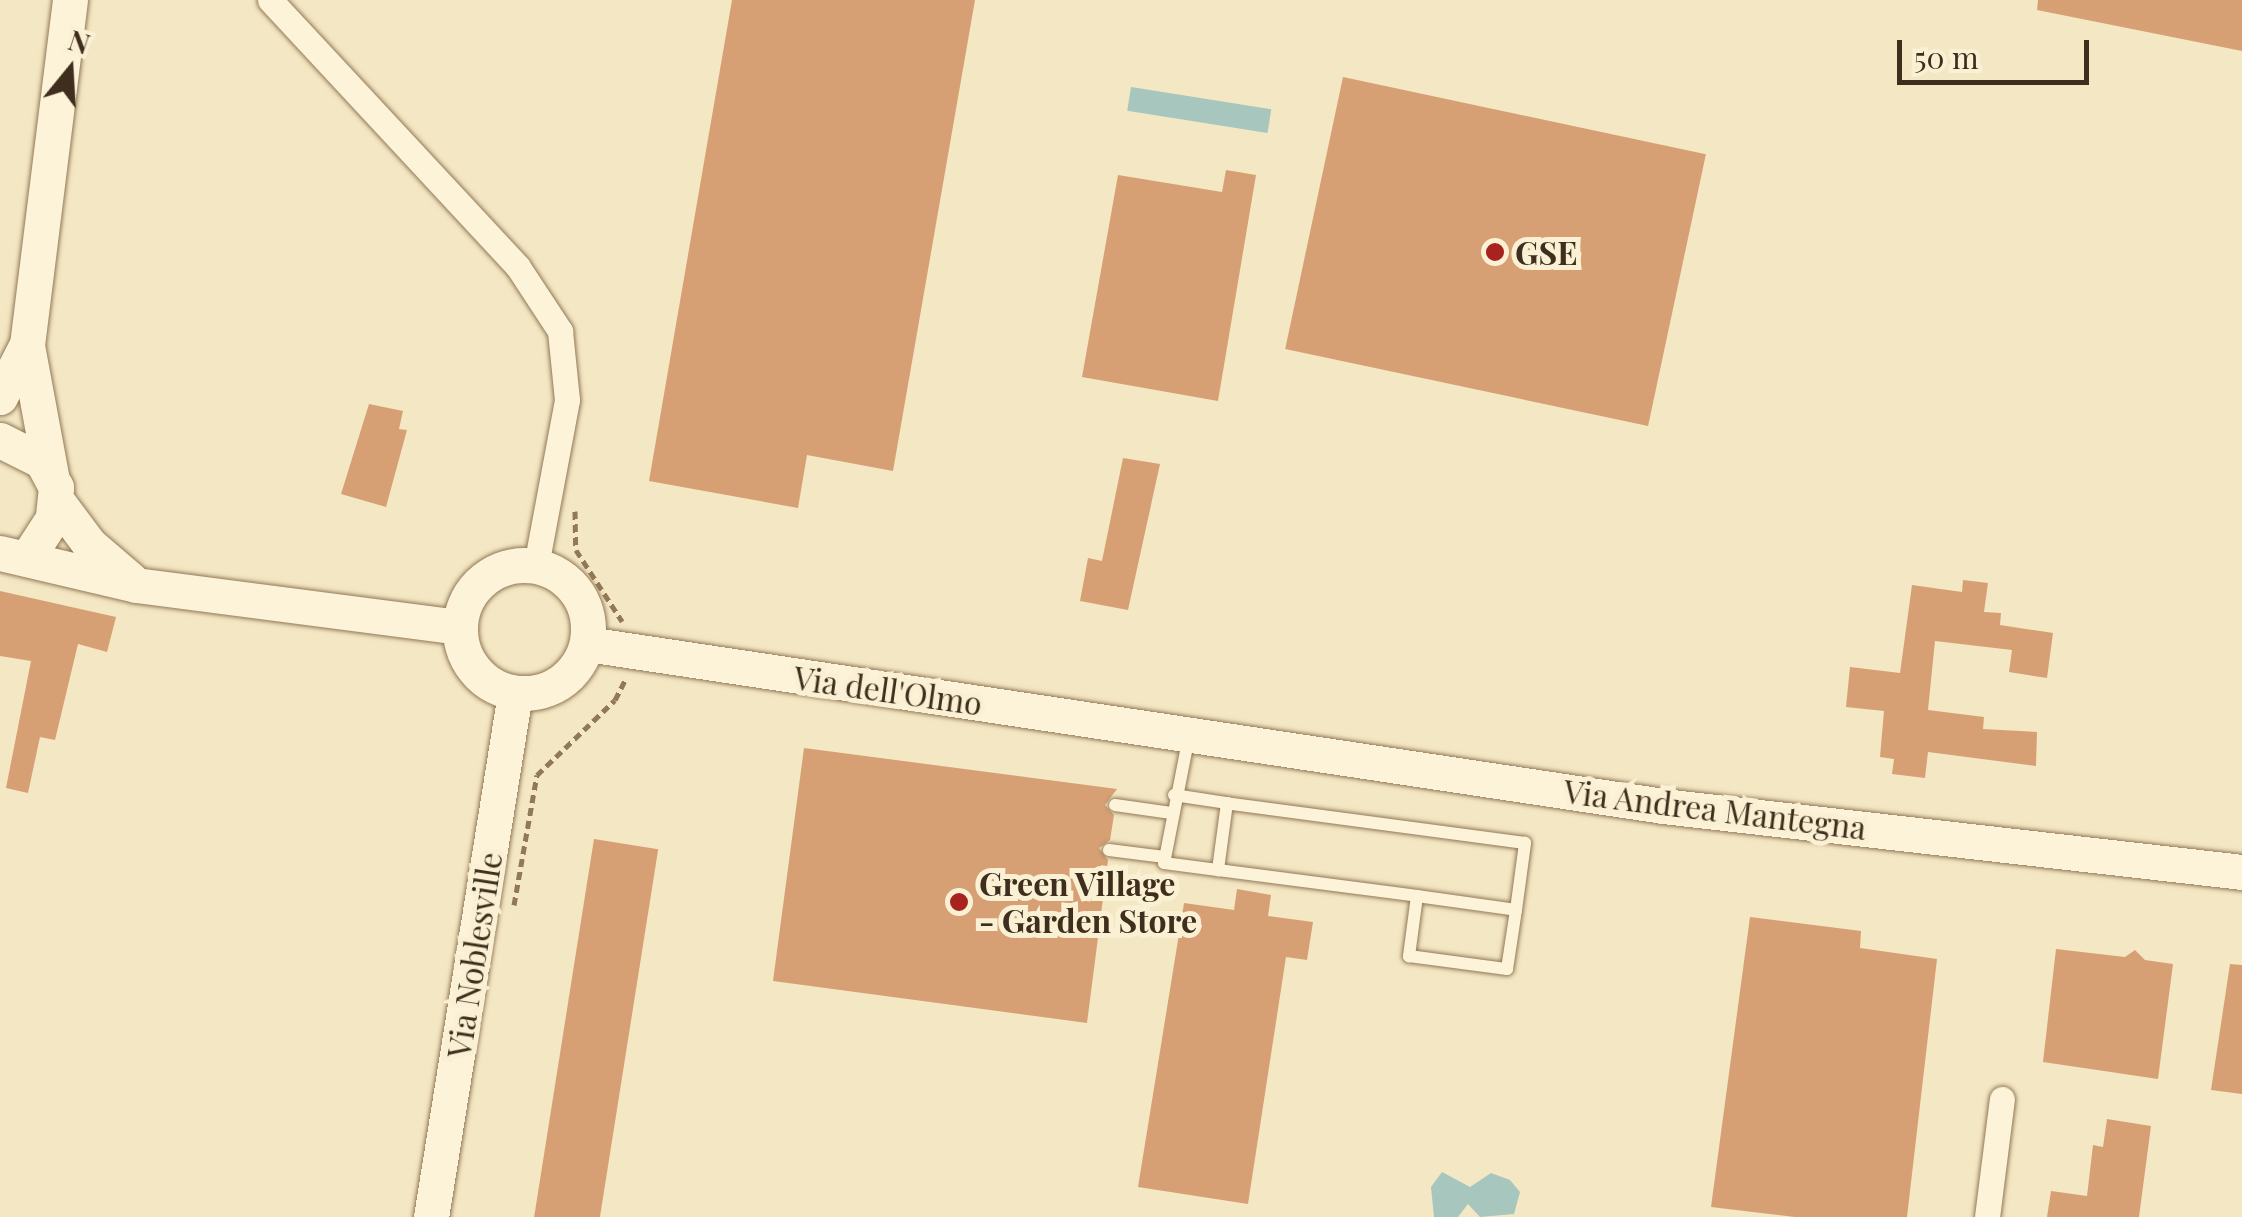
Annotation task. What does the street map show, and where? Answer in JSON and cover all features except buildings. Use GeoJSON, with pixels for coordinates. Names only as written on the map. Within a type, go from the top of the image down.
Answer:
{"type":"FeatureCollection","features":[{"type":"Feature","properties":{"kind":"main road"},"geometry":{"type":"LineString","coordinates":[[13,556],[46,536],[54,488],[27,345],[70,0]]}},
{"type":"Feature","properties":{"kind":"main road"},"geometry":{"type":"LineString","coordinates":[[0,397],[27,345]]}},
{"type":"Feature","properties":{"kind":"main road"},"geometry":{"type":"LineString","coordinates":[[0,440],[30,451],[89,544],[136,585]]}},
{"type":"Feature","properties":{"kind":"main road"},"geometry":{"type":"LineString","coordinates":[[13,556],[136,585],[459,627]]}},
{"type":"Feature","properties":{"kind":"main road"},"geometry":{"type":"LineString","coordinates":[[536,566],[578,594],[588,618],[587,644],[576,668],[555,686],[515,694],[474,671],[459,627],[466,600],[484,578],[508,567],[536,566]]}},
{"type":"Feature","properties":{"kind":"main road","name":"Via dell'Olmo"},"geometry":{"type":"LineString","coordinates":[[587,644],[1190,734]]}},
{"type":"Feature","properties":{"kind":"main road","name":"Via Noblesville"},"geometry":{"type":"LineString","coordinates":[[432,1217],[515,694]]}},
{"type":"Feature","properties":{"kind":"main road","name":"Via Andrea Mantegna"},"geometry":{"type":"LineString","coordinates":[[1190,734],[1663,806],[2242,872]]}},
{"type":"Feature","properties":{"kind":"street"},"geometry":{"type":"LineString","coordinates":[[270,0],[518,267],[560,331],[567,400],[536,566]]}},
{"type":"Feature","properties":{"kind":"street"},"geometry":{"type":"LineString","coordinates":[[1987,1217],[2002,1099]]}},
{"type":"Feature","properties":{"kind":"lane"},"geometry":{"type":"LineString","coordinates":[[1190,734],[1170,813],[1164,862],[1516,910]]}},
{"type":"Feature","properties":{"kind":"lane"},"geometry":{"type":"LineString","coordinates":[[1174,795],[1526,843],[1507,970],[1408,956],[1416,896]]}},
{"type":"Feature","properties":{"kind":"lane"},"geometry":{"type":"LineString","coordinates":[[1218,870],[1227,802]]}},
{"type":"Feature","properties":{"kind":"lane"},"geometry":{"type":"LineString","coordinates":[[1115,805],[1170,813]]}},
{"type":"Feature","properties":{"kind":"lane"},"geometry":{"type":"LineString","coordinates":[[1109,850],[1165,857]]}},
{"type":"Feature","properties":{"kind":"path"},"geometry":{"type":"LineString","coordinates":[[578,493],[572,528],[576,550],[634,630]]}},
{"type":"Feature","properties":{"kind":"path"},"geometry":{"type":"LineString","coordinates":[[514,910],[537,775],[615,700],[627,677],[636,675]]}},
{"type":"Feature","properties":{"kind":"water"},"geometry":{"type":"Polygon","coordinates":[[[1131,87],[1271,109],[1267,133],[1127,111],[1131,87]]]}},
{"type":"Feature","properties":{"kind":"water"},"geometry":{"type":"Polygon","coordinates":[[[1442,1172],[1470,1187],[1491,1173],[1510,1180],[1520,1192],[1514,1214],[1480,1217],[1468,1204],[1458,1217],[1434,1217],[1431,1187],[1442,1172]]]}},
{"type":"Feature","properties":{"kind":"place","name":"GSE"},"geometry":{"type":"Point","coordinates":[1495,252]}},
{"type":"Feature","properties":{"kind":"place","name":"Green Village - Garden Store"},"geometry":{"type":"Point","coordinates":[959,902]}}]}
